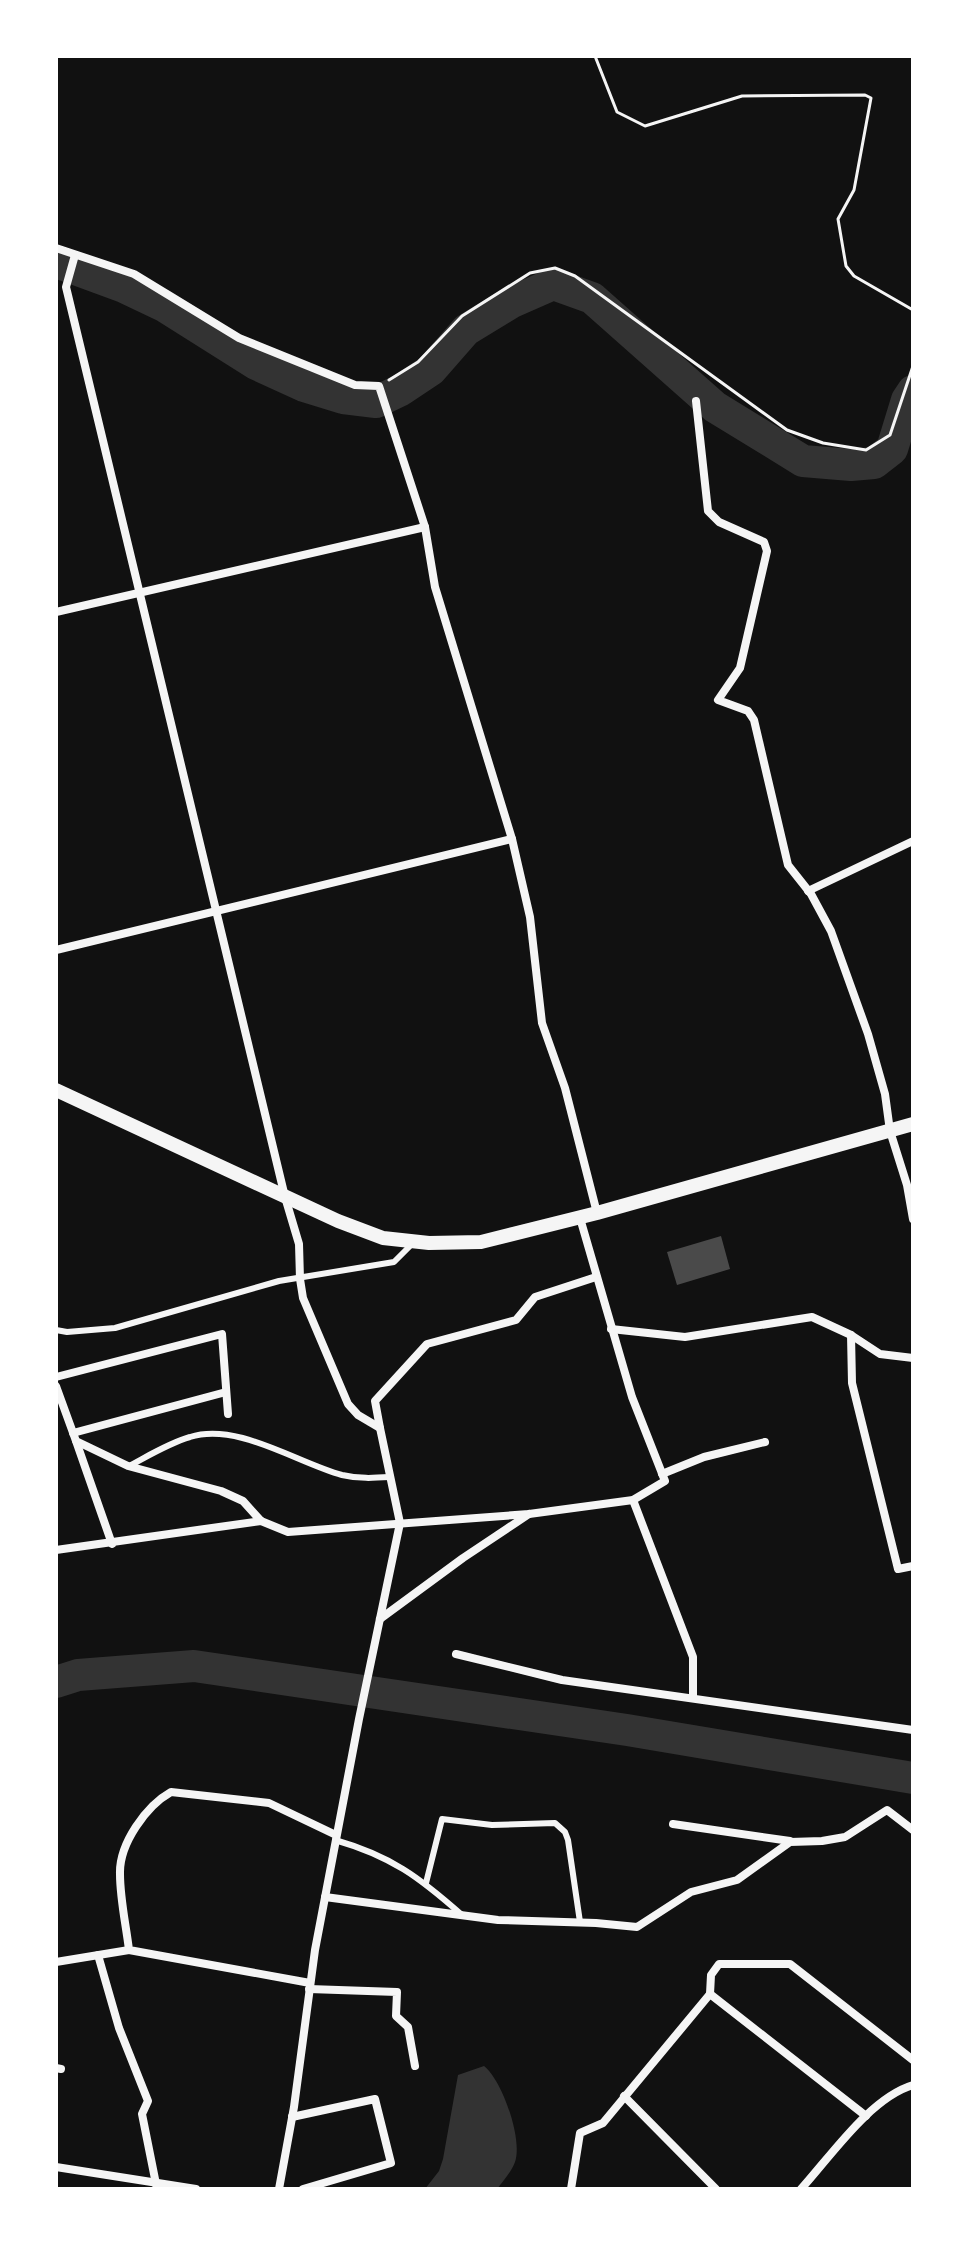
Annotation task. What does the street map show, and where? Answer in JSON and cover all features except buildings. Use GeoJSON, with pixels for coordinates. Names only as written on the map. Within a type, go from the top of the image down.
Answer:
{"type":"FeatureCollection","features":[{"type":"Feature","properties":{"kind":"street"},"geometry":{"type":"LineString","coordinates":[[56,248],[134,274],[239,338],[355,385],[379,386],[425,527],[435,587],[512,839],[530,917],[542,1023],[565,1088],[597,1213]]}},
{"type":"Feature","properties":{"kind":"street"},"geometry":{"type":"LineString","coordinates":[[75,255],[66,287],[285,1197],[299,1244],[303,1298],[348,1404],[358,1415],[380,1428]]}},
{"type":"Feature","properties":{"kind":"street"},"geometry":{"type":"LineString","coordinates":[[696,401],[708,511],[719,522],[764,542],[767,551],[740,668],[718,700],[748,711],[754,720],[788,865],[808,891],[831,931],[868,1034],[913,1219]]}},
{"type":"Feature","properties":{"kind":"street"},"geometry":{"type":"LineString","coordinates":[[56,612],[425,527]]}},
{"type":"Feature","properties":{"kind":"street"},"geometry":{"type":"LineString","coordinates":[[56,950],[512,839]]}},
{"type":"Feature","properties":{"kind":"street"},"geometry":{"type":"LineString","coordinates":[[808,891],[913,841]]}},
{"type":"Feature","properties":{"kind":"street"},"geometry":{"type":"LineString","coordinates":[[56,1090],[285,1197],[383,1238],[415,1242],[481,1242],[580,1218],[913,1124]]}},
{"type":"Feature","properties":{"kind":"street"},"geometry":{"type":"LineString","coordinates":[[75,1437],[128,1466],[221,1491],[243,1501],[261,1521],[288,1532],[529,1514],[633,1500],[665,1481],[632,1397],[580,1218]]}},
{"type":"Feature","properties":{"kind":"street"},"geometry":{"type":"LineString","coordinates":[[279,2189],[325,1897],[400,1523],[375,1401],[427,1344],[516,1320],[535,1297],[596,1277]]}},
{"type":"Feature","properties":{"kind":"street"},"geometry":{"type":"LineString","coordinates":[[611,1329],[685,1337],[812,1317],[851,1335],[880,1354],[913,1358]]}},
{"type":"Feature","properties":{"kind":"street"},"geometry":{"type":"LineString","coordinates":[[56,1377],[222,1334],[228,1414]]}},
{"type":"Feature","properties":{"kind":"street"},"geometry":{"type":"LineString","coordinates":[[851,1335],[852,1383],[898,1569],[913,1566]]}},
{"type":"Feature","properties":{"kind":"street"},"geometry":{"type":"LineString","coordinates":[[56,1386],[112,1544]]}},
{"type":"Feature","properties":{"kind":"street"},"geometry":{"type":"LineString","coordinates":[[75,1437],[226,1392]]}},
{"type":"Feature","properties":{"kind":"street"},"geometry":{"type":"LineString","coordinates":[[662,1474],[704,1457],[765,1442]]}},
{"type":"Feature","properties":{"kind":"street"},"geometry":{"type":"LineString","coordinates":[[633,1500],[693,1657],[693,1698]]}},
{"type":"Feature","properties":{"kind":"street"},"geometry":{"type":"LineString","coordinates":[[380,1619],[529,1514]]}},
{"type":"Feature","properties":{"kind":"street"},"geometry":{"type":"LineString","coordinates":[[56,1550],[261,1521]]}},
{"type":"Feature","properties":{"kind":"street"},"geometry":{"type":"LineString","coordinates":[[456,1654],[562,1680],[913,1730]]}},
{"type":"Feature","properties":{"kind":"street"},"geometry":{"type":"LineString","coordinates":[[129,1950],[119,1871],[132,1831],[158,1799],[171,1792],[269,1803],[336,1838]]}},
{"type":"Feature","properties":{"kind":"street"},"geometry":{"type":"LineString","coordinates":[[673,1824],[790,1842],[822,1841],[845,1837],[887,1810],[913,1830]]}},
{"type":"Feature","properties":{"kind":"street"},"geometry":{"type":"LineString","coordinates":[[325,1897],[498,1920],[637,1927],[691,1892],[737,1880],[790,1842]]}},
{"type":"Feature","properties":{"kind":"street"},"geometry":{"type":"LineString","coordinates":[[56,1962],[129,1950],[309,1986],[397,1992],[396,2016],[408,2027],[415,2066]]}},
{"type":"Feature","properties":{"kind":"street"},"geometry":{"type":"LineString","coordinates":[[98,1955],[119,2028],[148,2101],[142,2114],[156,2185]]}},
{"type":"Feature","properties":{"kind":"street"},"geometry":{"type":"LineString","coordinates":[[571,2189],[580,2133],[603,2123],[710,1994],[711,1975],[719,1964],[790,1964],[913,2060]]}},
{"type":"Feature","properties":{"kind":"street"},"geometry":{"type":"LineString","coordinates":[[710,1994],[866,2116]]}},
{"type":"Feature","properties":{"kind":"street"},"geometry":{"type":"LineString","coordinates":[[801,2189],[866,2116],[885,2100],[913,2085]]}},
{"type":"Feature","properties":{"kind":"street"},"geometry":{"type":"LineString","coordinates":[[624,2096],[716,2189]]}},
{"type":"Feature","properties":{"kind":"street"},"geometry":{"type":"LineString","coordinates":[[292,2117],[375,2099],[391,2163],[303,2189]]}},
{"type":"Feature","properties":{"kind":"street"},"geometry":{"type":"LineString","coordinates":[[56,2167],[196,2189]]}},
{"type":"Feature","properties":{"kind":"lane"},"geometry":{"type":"LineString","coordinates":[[56,1330],[115,1328],[279,1281],[394,1262],[415,1242]]}},
{"type":"Feature","properties":{"kind":"lane"},"geometry":{"type":"LineString","coordinates":[[128,1466],[191,1436],[219,1435],[259,1441],[342,1475],[363,1479],[391,1477]]}},
{"type":"Feature","properties":{"kind":"lane"},"geometry":{"type":"LineString","coordinates":[[426,1883],[442,1819],[492,1825],[555,1823],[565,1832],[568,1840],[580,1922]]}},
{"type":"Feature","properties":{"kind":"lane"},"geometry":{"type":"LineString","coordinates":[[336,1838],[371,1850],[426,1883],[462,1915]]}},
{"type":"Feature","properties":{"kind":"path"},"geometry":{"type":"LineString","coordinates":[[595,56],[617,112],[645,126],[742,96],[865,95],[871,98],[854,190],[838,219],[846,266],[854,276],[913,310]]}},
{"type":"Feature","properties":{"kind":"path"},"geometry":{"type":"LineString","coordinates":[[379,386],[418,362],[462,316],[530,273],[555,268],[575,276],[787,430],[823,443],[866,450],[890,435],[913,366]]}},
{"type":"Feature","properties":{"kind":"shaded area"},"geometry":{"type":"Polygon","coordinates":[[[484,2066],[498,2084],[509,2111],[516,2139],[514,2165],[497,2189],[425,2189],[439,2171],[443,2159],[458,2075],[484,2066]]]}},
{"type":"Feature","properties":{"kind":"waterway"},"geometry":{"type":"LineString","coordinates":[[56,262],[124,287],[164,306],[256,364],[304,386],[343,398],[376,402],[401,390],[431,370],[466,330],[512,302],[553,284],[592,298],[715,407],[803,461],[851,465],[874,463],[892,449],[907,400],[913,391]]}},
{"type":"Feature","properties":{"kind":"waterway"},"geometry":{"type":"LineString","coordinates":[[56,1682],[78,1675],[194,1666],[627,1730],[913,1778]]}}]}
